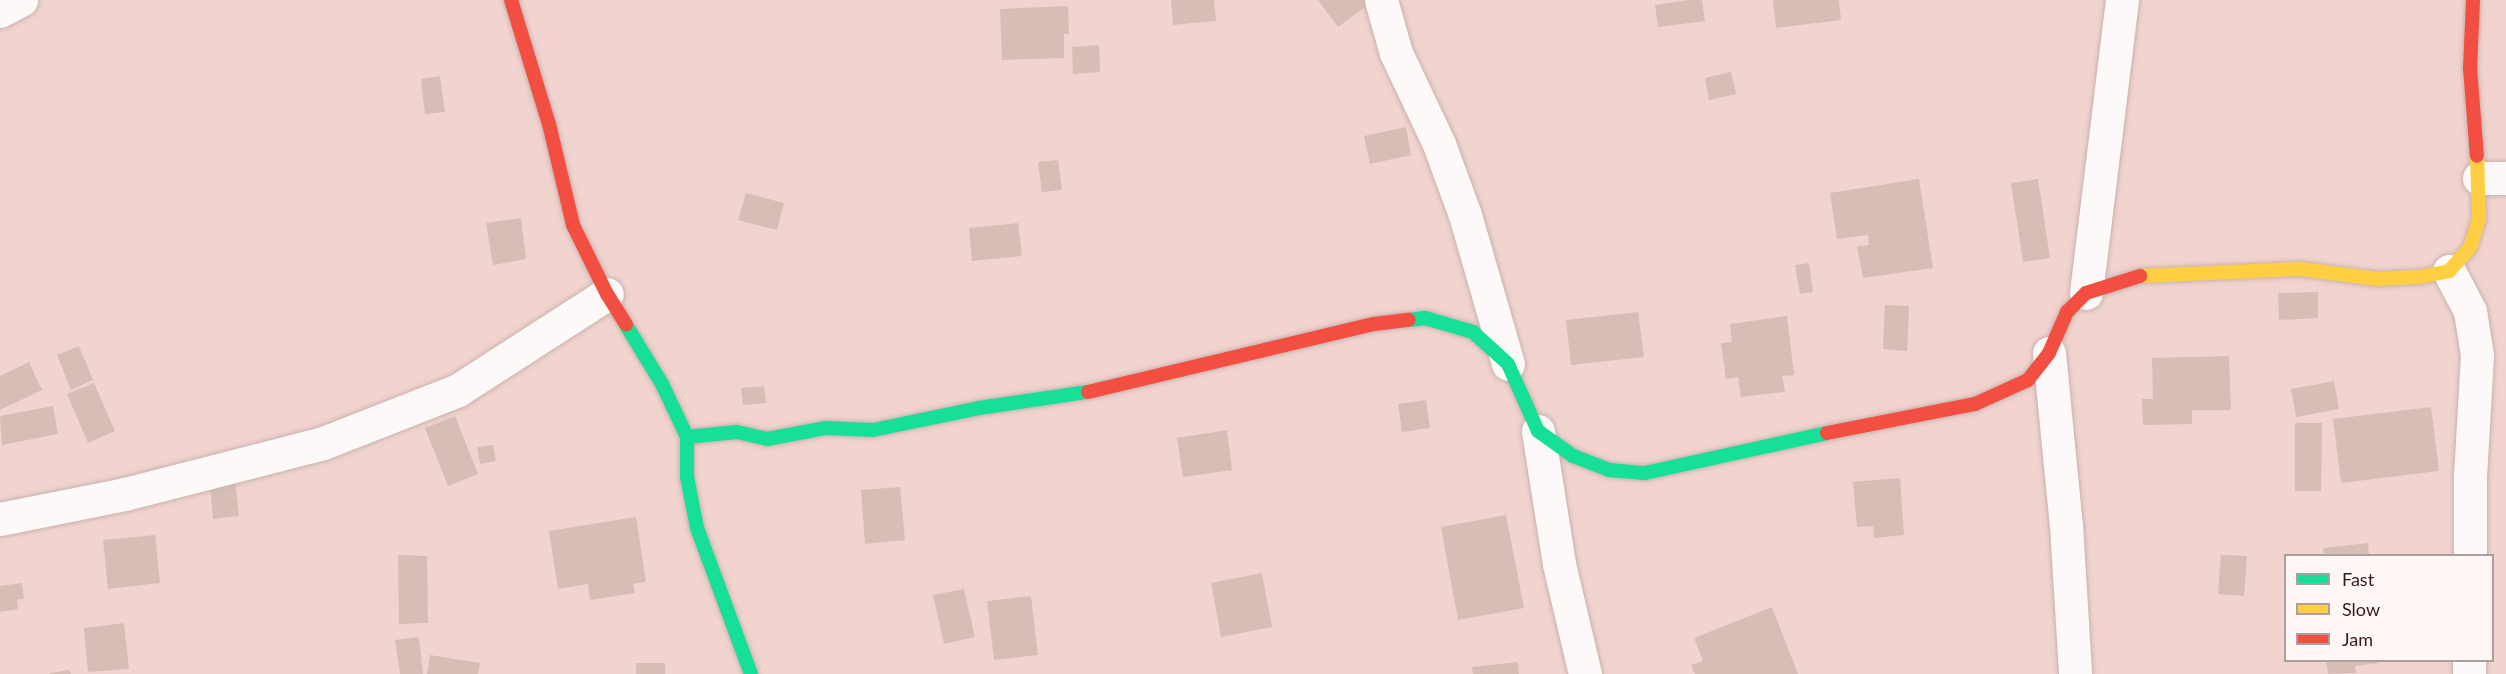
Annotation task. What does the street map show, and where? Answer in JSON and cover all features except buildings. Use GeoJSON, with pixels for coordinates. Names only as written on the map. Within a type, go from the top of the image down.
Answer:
{"type":"FeatureCollection","features":[{"type":"Feature","properties":{"kind":"street"},"geometry":{"type":"LineString","coordinates":[[0,11],[21,0]]}},
{"type":"Feature","properties":{"kind":"street"},"geometry":{"type":"LineString","coordinates":[[511,0],[549,124],[573,225],[607,294],[662,384],[687,437],[687,477],[697,528],[751,674]]}},
{"type":"Feature","properties":{"kind":"street"},"geometry":{"type":"LineString","coordinates":[[1381,0],[1396,54],[1439,144],[1465,215],[1508,364],[1538,431],[1559,564],[1585,674]]}},
{"type":"Feature","properties":{"kind":"street"},"geometry":{"type":"LineString","coordinates":[[2086,292],[2122,0]]}},
{"type":"Feature","properties":{"kind":"street"},"geometry":{"type":"LineString","coordinates":[[1538,431],[1573,456],[1609,470],[1645,473],[1854,427],[1975,404],[2028,380],[2049,353],[2067,312],[2086,292],[2132,277],[2215,271],[2300,269],[2377,279],[2418,277],[2449,271],[2470,248],[2493,178],[2470,68],[2474,0]]}},
{"type":"Feature","properties":{"kind":"street"},"geometry":{"type":"LineString","coordinates":[[2449,271],[2470,311],[2478,355],[2470,476],[2470,554]]}},
{"type":"Feature","properties":{"kind":"street"},"geometry":{"type":"LineString","coordinates":[[0,519],[125,494],[323,443],[458,390],[607,294]]}},
{"type":"Feature","properties":{"kind":"street"},"geometry":{"type":"LineString","coordinates":[[687,437],[737,432],[767,439],[825,428],[873,430],[979,408],[1109,389],[1374,324],[1425,318],[1473,332],[1508,364]]}},
{"type":"Feature","properties":{"kind":"street"},"geometry":{"type":"LineString","coordinates":[[2049,353],[2066,525],[2075,674]]}},
{"type":"Feature","properties":{"kind":"traffic: fast"},"geometry":{"type":"LineString","coordinates":[[1409,320],[1425,318],[1473,332],[1508,364],[1538,431],[1573,456],[1609,470],[1645,473],[1827,433]]}},
{"type":"Feature","properties":{"kind":"traffic: fast"},"geometry":{"type":"LineString","coordinates":[[626,325],[662,384],[687,437],[687,477],[697,528],[751,674]]}},
{"type":"Feature","properties":{"kind":"traffic: fast"},"geometry":{"type":"LineString","coordinates":[[687,437],[737,432],[767,439],[825,428],[873,430],[979,408],[1088,392]]}},
{"type":"Feature","properties":{"kind":"traffic: slow"},"geometry":{"type":"LineString","coordinates":[[2140,276],[2300,269],[2377,279],[2419,277],[2449,271],[2470,248],[2479,218],[2477,156]]}},
{"type":"Feature","properties":{"kind":"traffic: jam"},"geometry":{"type":"LineString","coordinates":[[511,0],[549,124],[573,225],[607,294],[626,325]]}},
{"type":"Feature","properties":{"kind":"traffic: jam"},"geometry":{"type":"LineString","coordinates":[[2473,0],[2470,68],[2477,156]]}},
{"type":"Feature","properties":{"kind":"traffic: jam"},"geometry":{"type":"LineString","coordinates":[[1827,433],[1975,404],[2028,380],[2049,353],[2067,312],[2086,293],[2140,276]]}},
{"type":"Feature","properties":{"kind":"traffic: jam"},"geometry":{"type":"LineString","coordinates":[[1088,392],[1374,324],[1409,320]]}}]}
